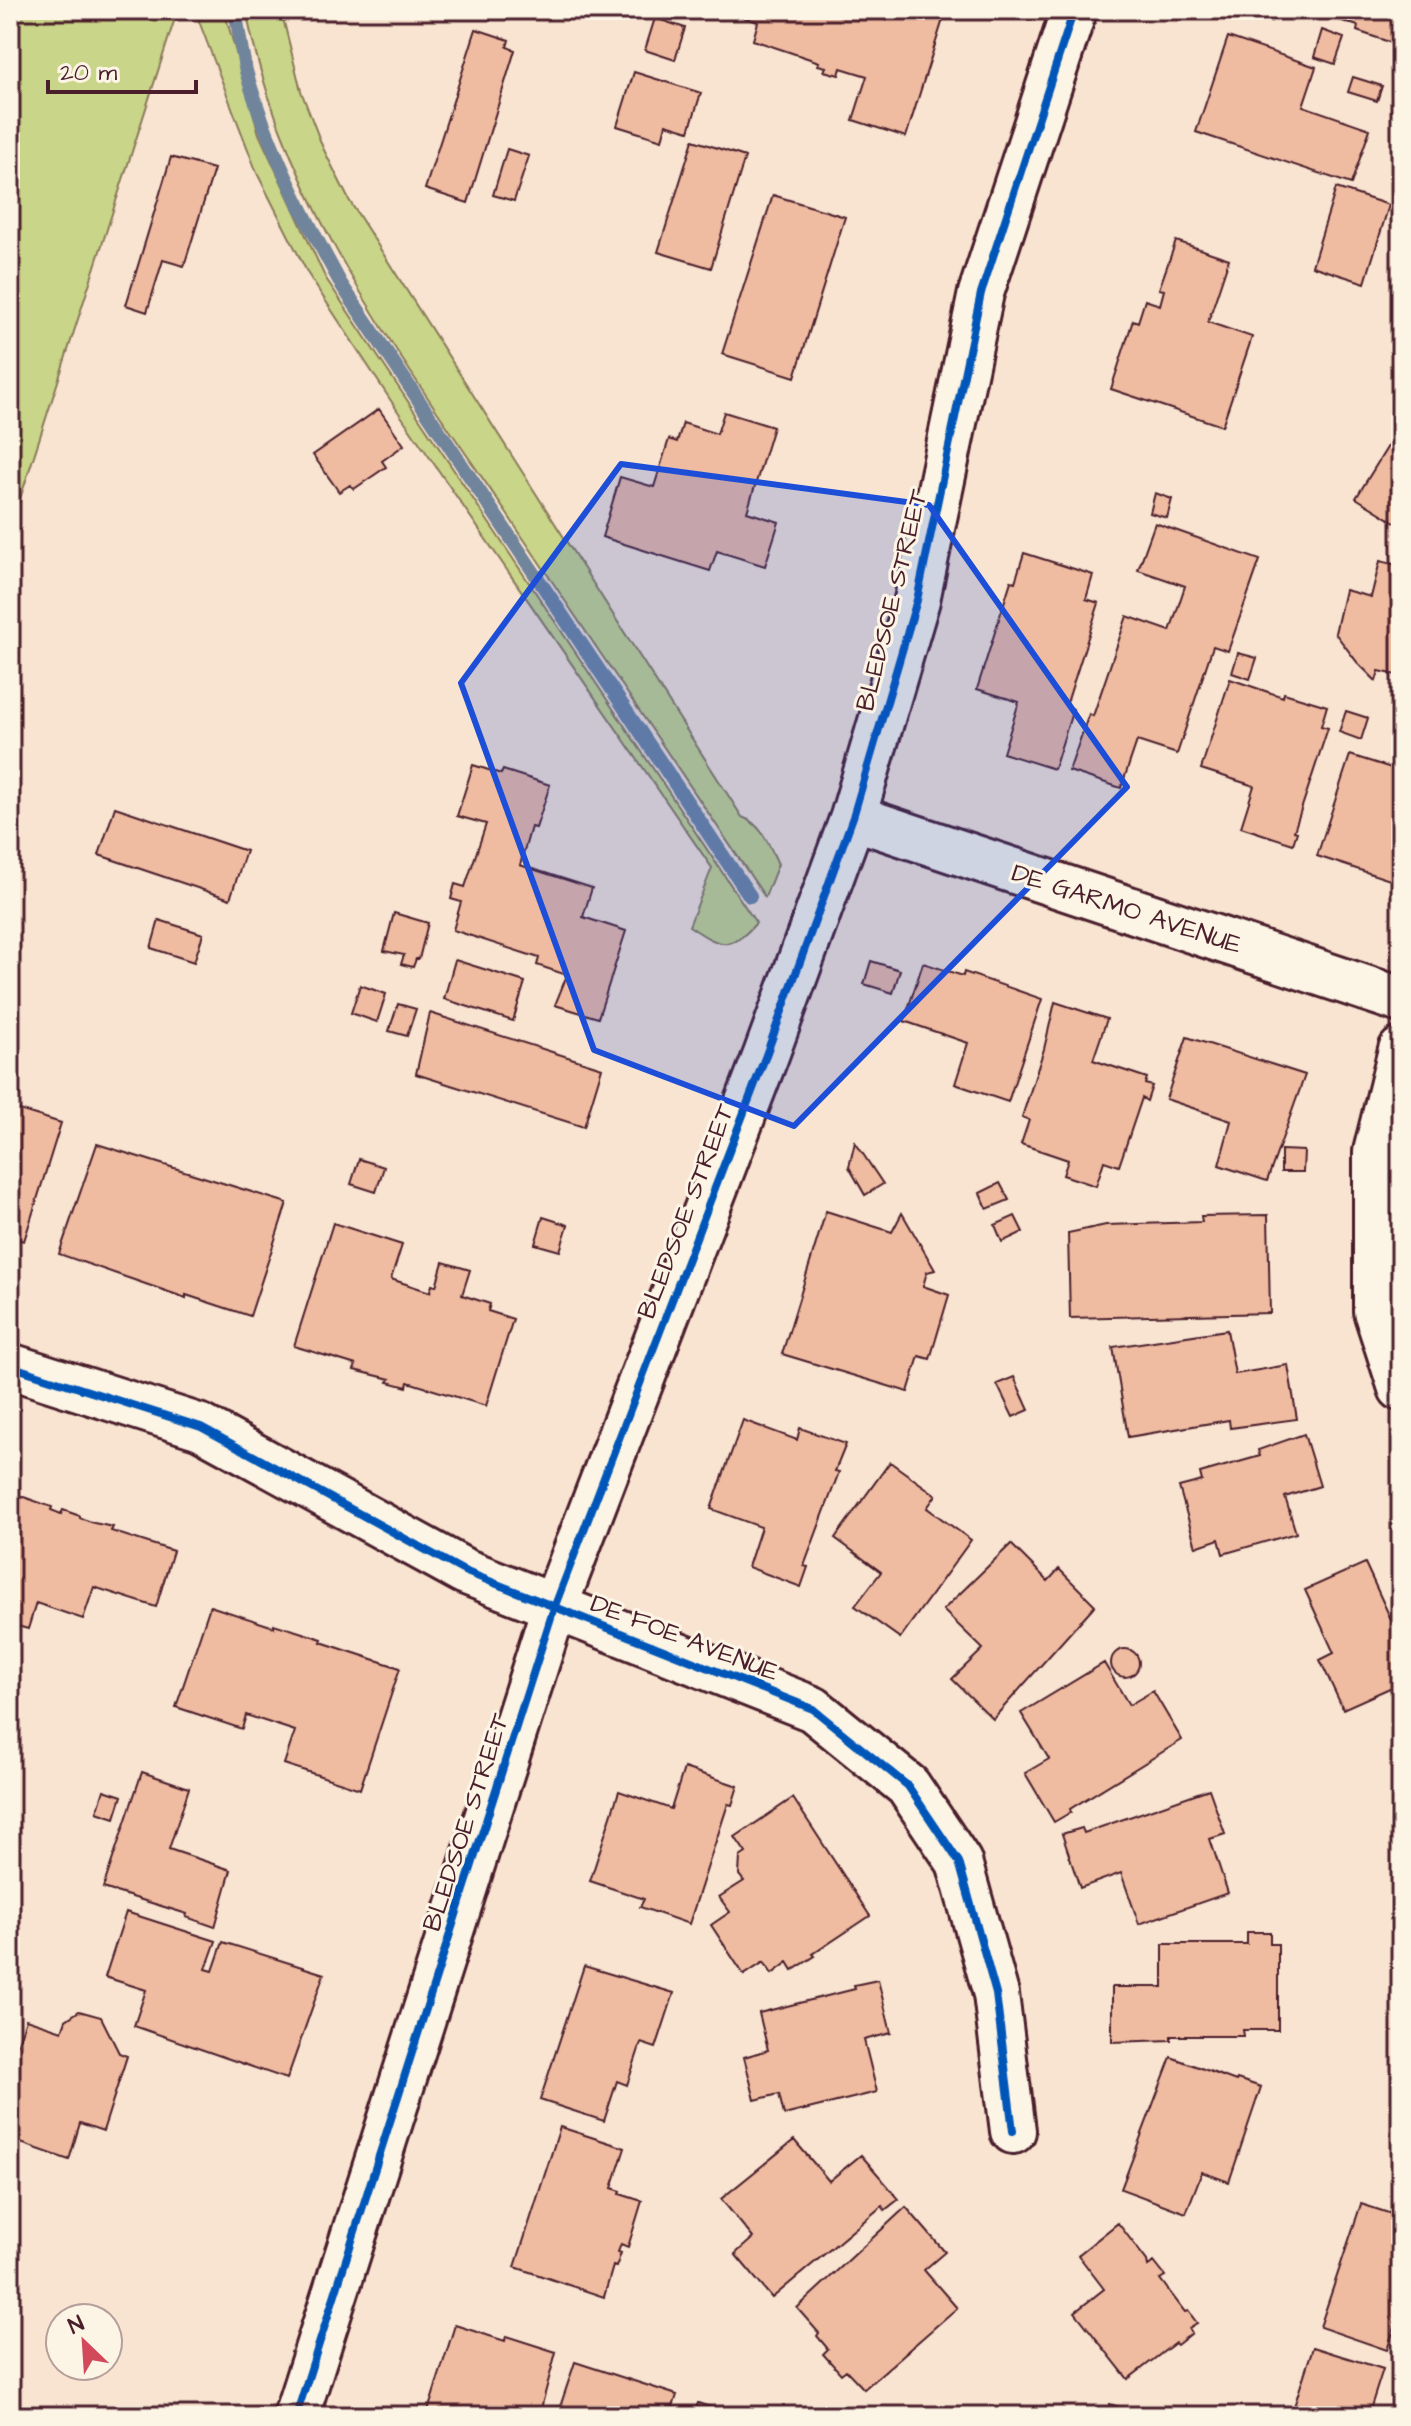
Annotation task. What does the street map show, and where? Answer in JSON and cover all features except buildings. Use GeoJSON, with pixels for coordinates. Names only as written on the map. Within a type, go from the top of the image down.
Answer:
{"type":"FeatureCollection","features":[{"type":"Feature","properties":{"kind":"street","name":"BLEDSOE STREET"},"geometry":{"type":"LineString","coordinates":[[296,2416],[554,1608],[766,1055],[853,817],[917,600],[981,293],[1074,10]]}},
{"type":"Feature","properties":{"kind":"street","name":"DE GARMO AVENUE"},"geometry":{"type":"LineString","coordinates":[[853,817],[1401,1000]]}},
{"type":"Feature","properties":{"kind":"street"},"geometry":{"type":"LineString","coordinates":[[1401,1050],[1376,1152],[1376,1311],[1401,1388]]}},
{"type":"Feature","properties":{"kind":"street","name":"DE FOE AVENUE"},"geometry":{"type":"LineString","coordinates":[[10,1366],[201,1427],[464,1571],[813,1709],[908,1786],[959,1862],[996,1994],[1013,2131]]}},
{"type":"Feature","properties":{"kind":"highlighted area"},"geometry":{"type":"Polygon","coordinates":[[[621,464],[929,505],[1127,787],[794,1126],[594,1050],[461,683],[621,464]]]}},
{"type":"Feature","properties":{"kind":"green space"},"geometry":{"type":"Polygon","coordinates":[[[10,10],[224,10],[259,134],[325,277],[756,923],[747,933],[724,943],[708,938],[689,926],[712,868],[399,413],[308,274],[257,173],[197,16],[177,12],[10,530],[10,10]]]}},
{"type":"Feature","properties":{"kind":"green space"},"geometry":{"type":"Polygon","coordinates":[[[246,10],[281,10],[301,91],[323,148],[349,200],[742,817],[755,825],[764,836],[778,864],[765,897],[425,393],[349,273],[287,146],[263,79],[246,10]]]}},
{"type":"Feature","properties":{"kind":"waterway"},"geometry":{"type":"LineString","coordinates":[[235,10],[246,71],[264,126],[300,206],[341,284],[750,896]]}},
{"type":"Feature","properties":{"kind":"cycle path"},"geometry":{"type":"LineString","coordinates":[[296,2416],[554,1608],[766,1055],[853,817],[917,600],[981,293],[1074,10]]}},
{"type":"Feature","properties":{"kind":"cycle path"},"geometry":{"type":"LineString","coordinates":[[10,1366],[201,1427],[464,1571],[813,1709],[908,1786],[959,1862],[996,1994],[1013,2131]]}}]}
